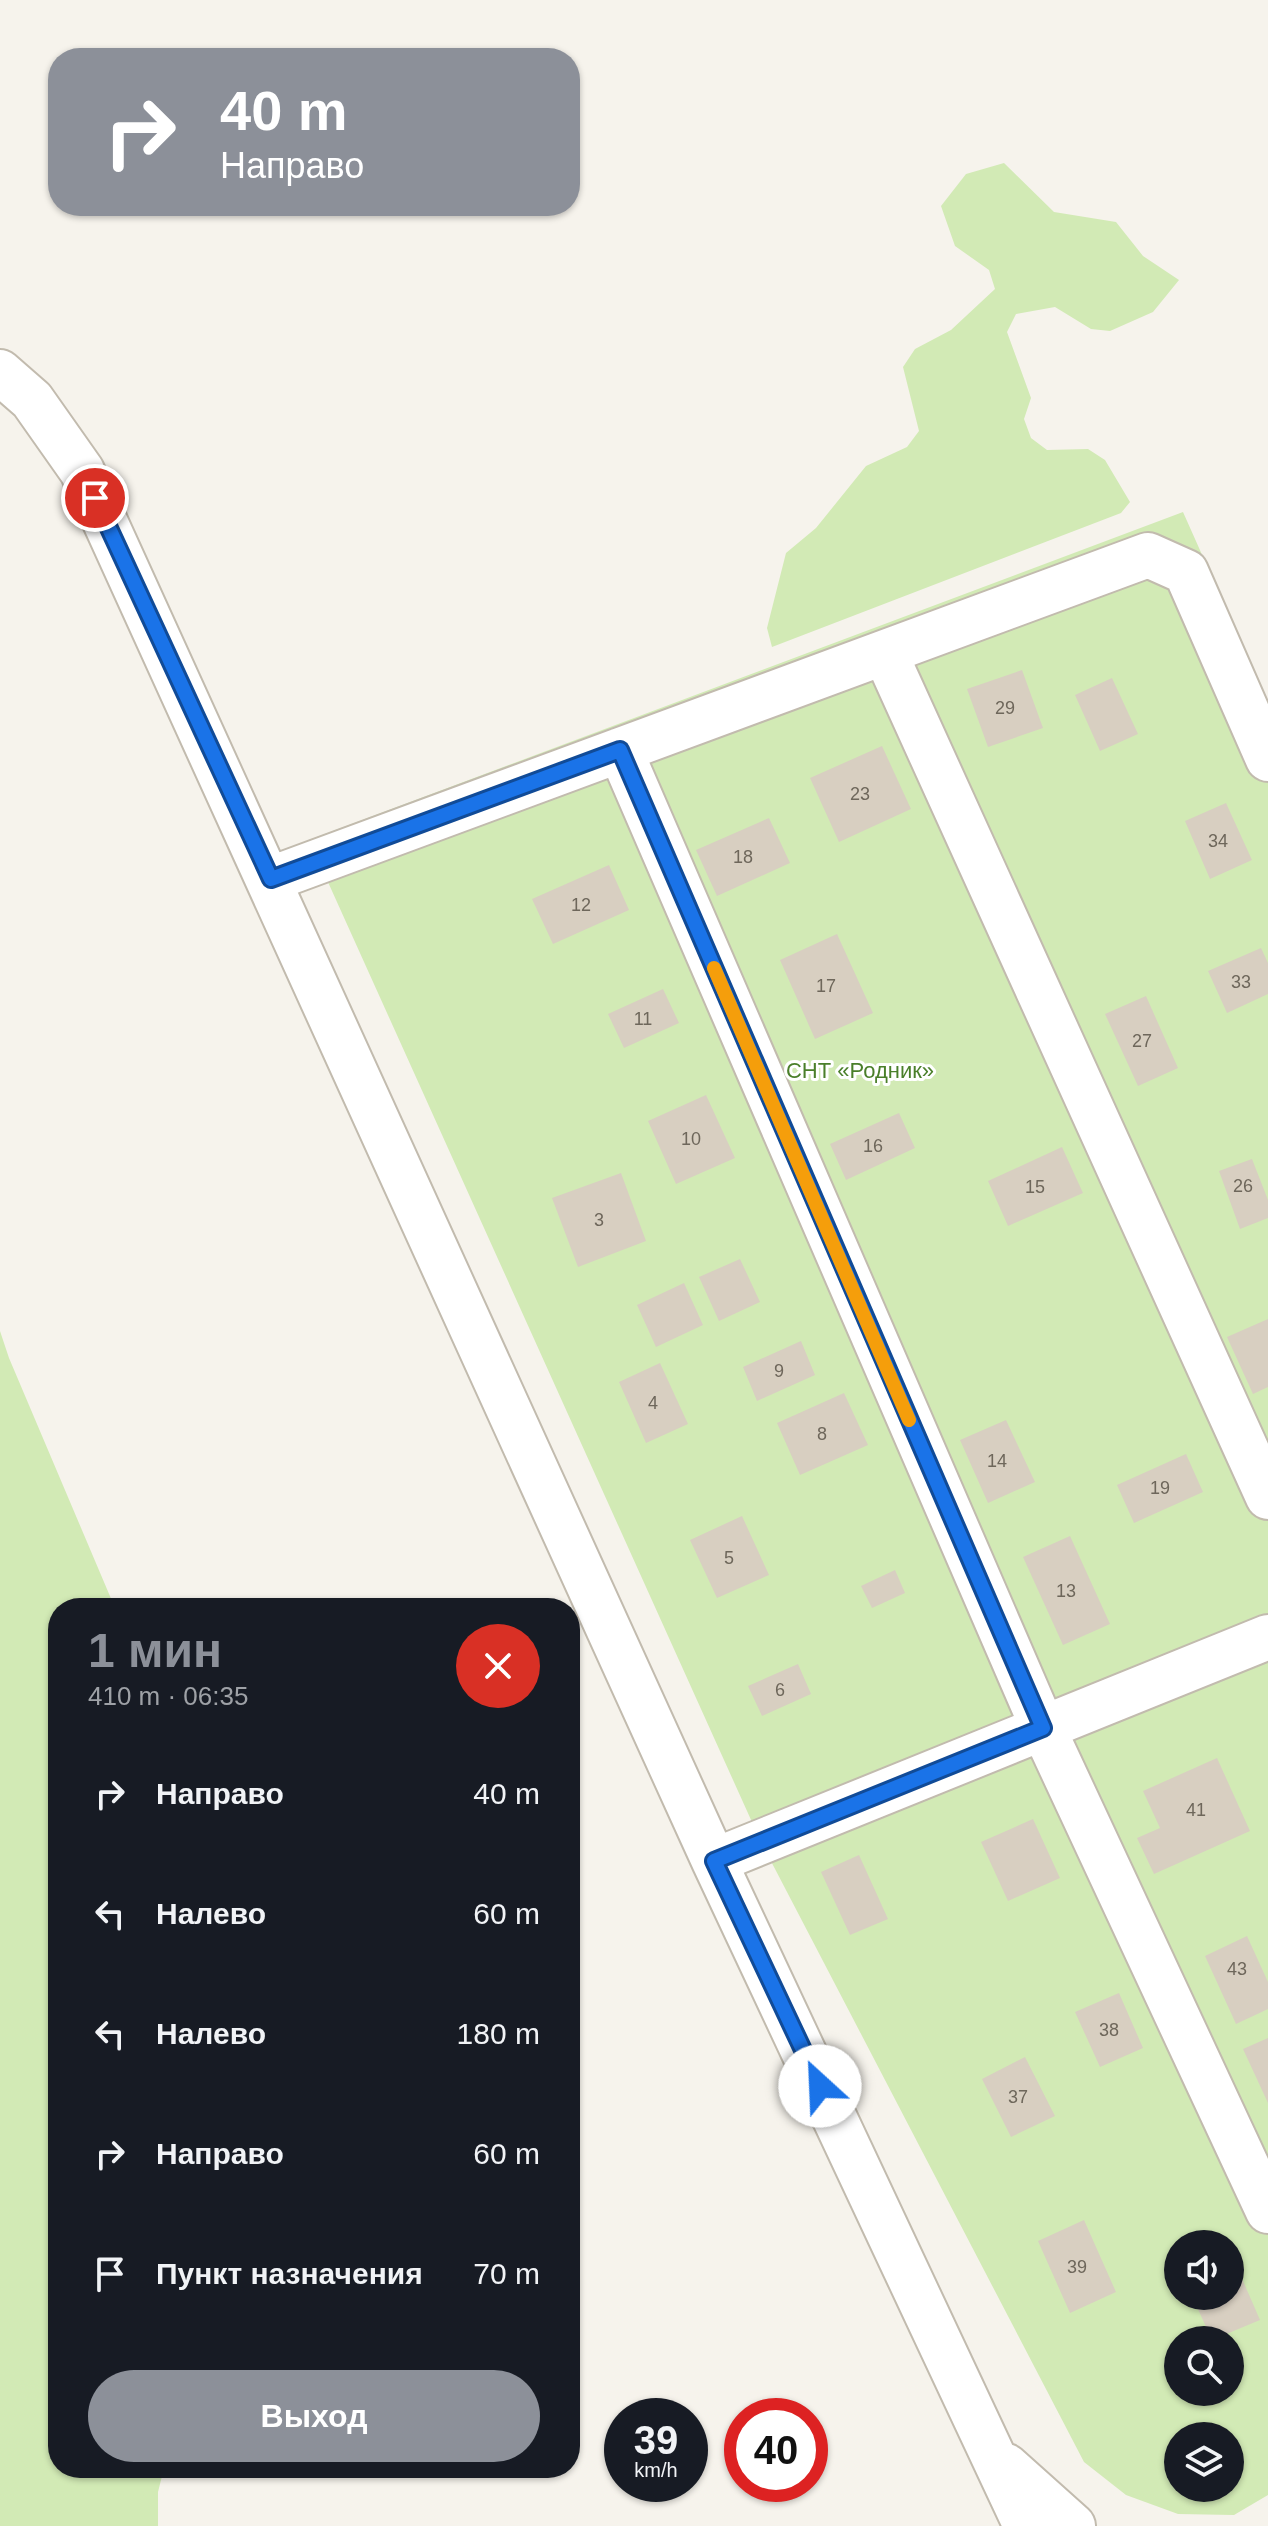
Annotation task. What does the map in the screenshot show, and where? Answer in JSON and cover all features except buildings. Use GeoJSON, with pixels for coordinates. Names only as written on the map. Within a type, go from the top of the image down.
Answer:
{"type":"FeatureCollection","features":[{"type":"Feature","properties":{"kind":"street"},"geometry":{"type":"LineString","coordinates":[[0,372],[32,400],[82,471],[271,879],[714,1861],[1026,2526]]}},
{"type":"Feature","properties":{"kind":"street"},"geometry":{"type":"LineString","coordinates":[[271,879],[1148,555],[1186,572],[1268,759]]}},
{"type":"Feature","properties":{"kind":"street"},"geometry":{"type":"LineString","coordinates":[[885,653],[1268,1497]]}},
{"type":"Feature","properties":{"kind":"street"},"geometry":{"type":"LineString","coordinates":[[620,750],[1043,1728],[1268,2211]]}},
{"type":"Feature","properties":{"kind":"street"},"geometry":{"type":"LineString","coordinates":[[714,1861],[1268,1637]]}},
{"type":"Feature","properties":{"kind":"street"},"geometry":{"type":"LineString","coordinates":[[992,2453],[1073,2526]]}},
{"type":"Feature","properties":{"kind":"green space"},"geometry":{"type":"Polygon","coordinates":[[[1004,163],[1054,212],[1116,222],[1143,256],[1179,280],[1153,312],[1110,331],[1091,329],[1055,307],[1016,314],[1007,332],[1031,398],[1024,419],[1031,438],[1047,450],[1088,449],[1105,460],[1130,502],[1121,513],[772,647],[767,628],[786,553],[816,528],[866,466],[907,447],[919,431],[903,367],[915,349],[951,330],[995,289],[989,270],[955,246],[941,206],[966,174],[1004,163]]]}},
{"type":"Feature","properties":{"kind":"green space","name":"СНТ «Родник»"},"geometry":{"type":"Polygon","coordinates":[[[1183,512],[1268,703],[1268,2495],[1234,2515],[1178,2514],[1126,2495],[1084,2462],[761,1842],[309,840],[1183,512]]]}},
{"type":"Feature","properties":{"kind":"green space"},"geometry":{"type":"Polygon","coordinates":[[[0,1331],[111,1598],[48,1598],[48,2478],[162,2478],[158,2492],[158,2526],[0,2526],[0,1331]]]}},
{"type":"Feature","properties":{"kind":"slow traffic"},"geometry":{"type":"LineString","coordinates":[[714,968],[909,1420]]}},
{"type":"Feature","properties":{"kind":"route"},"geometry":{"type":"LineString","coordinates":[[95,498],[271,879],[620,750],[1043,1728],[714,1861],[820,2086]]}}]}
